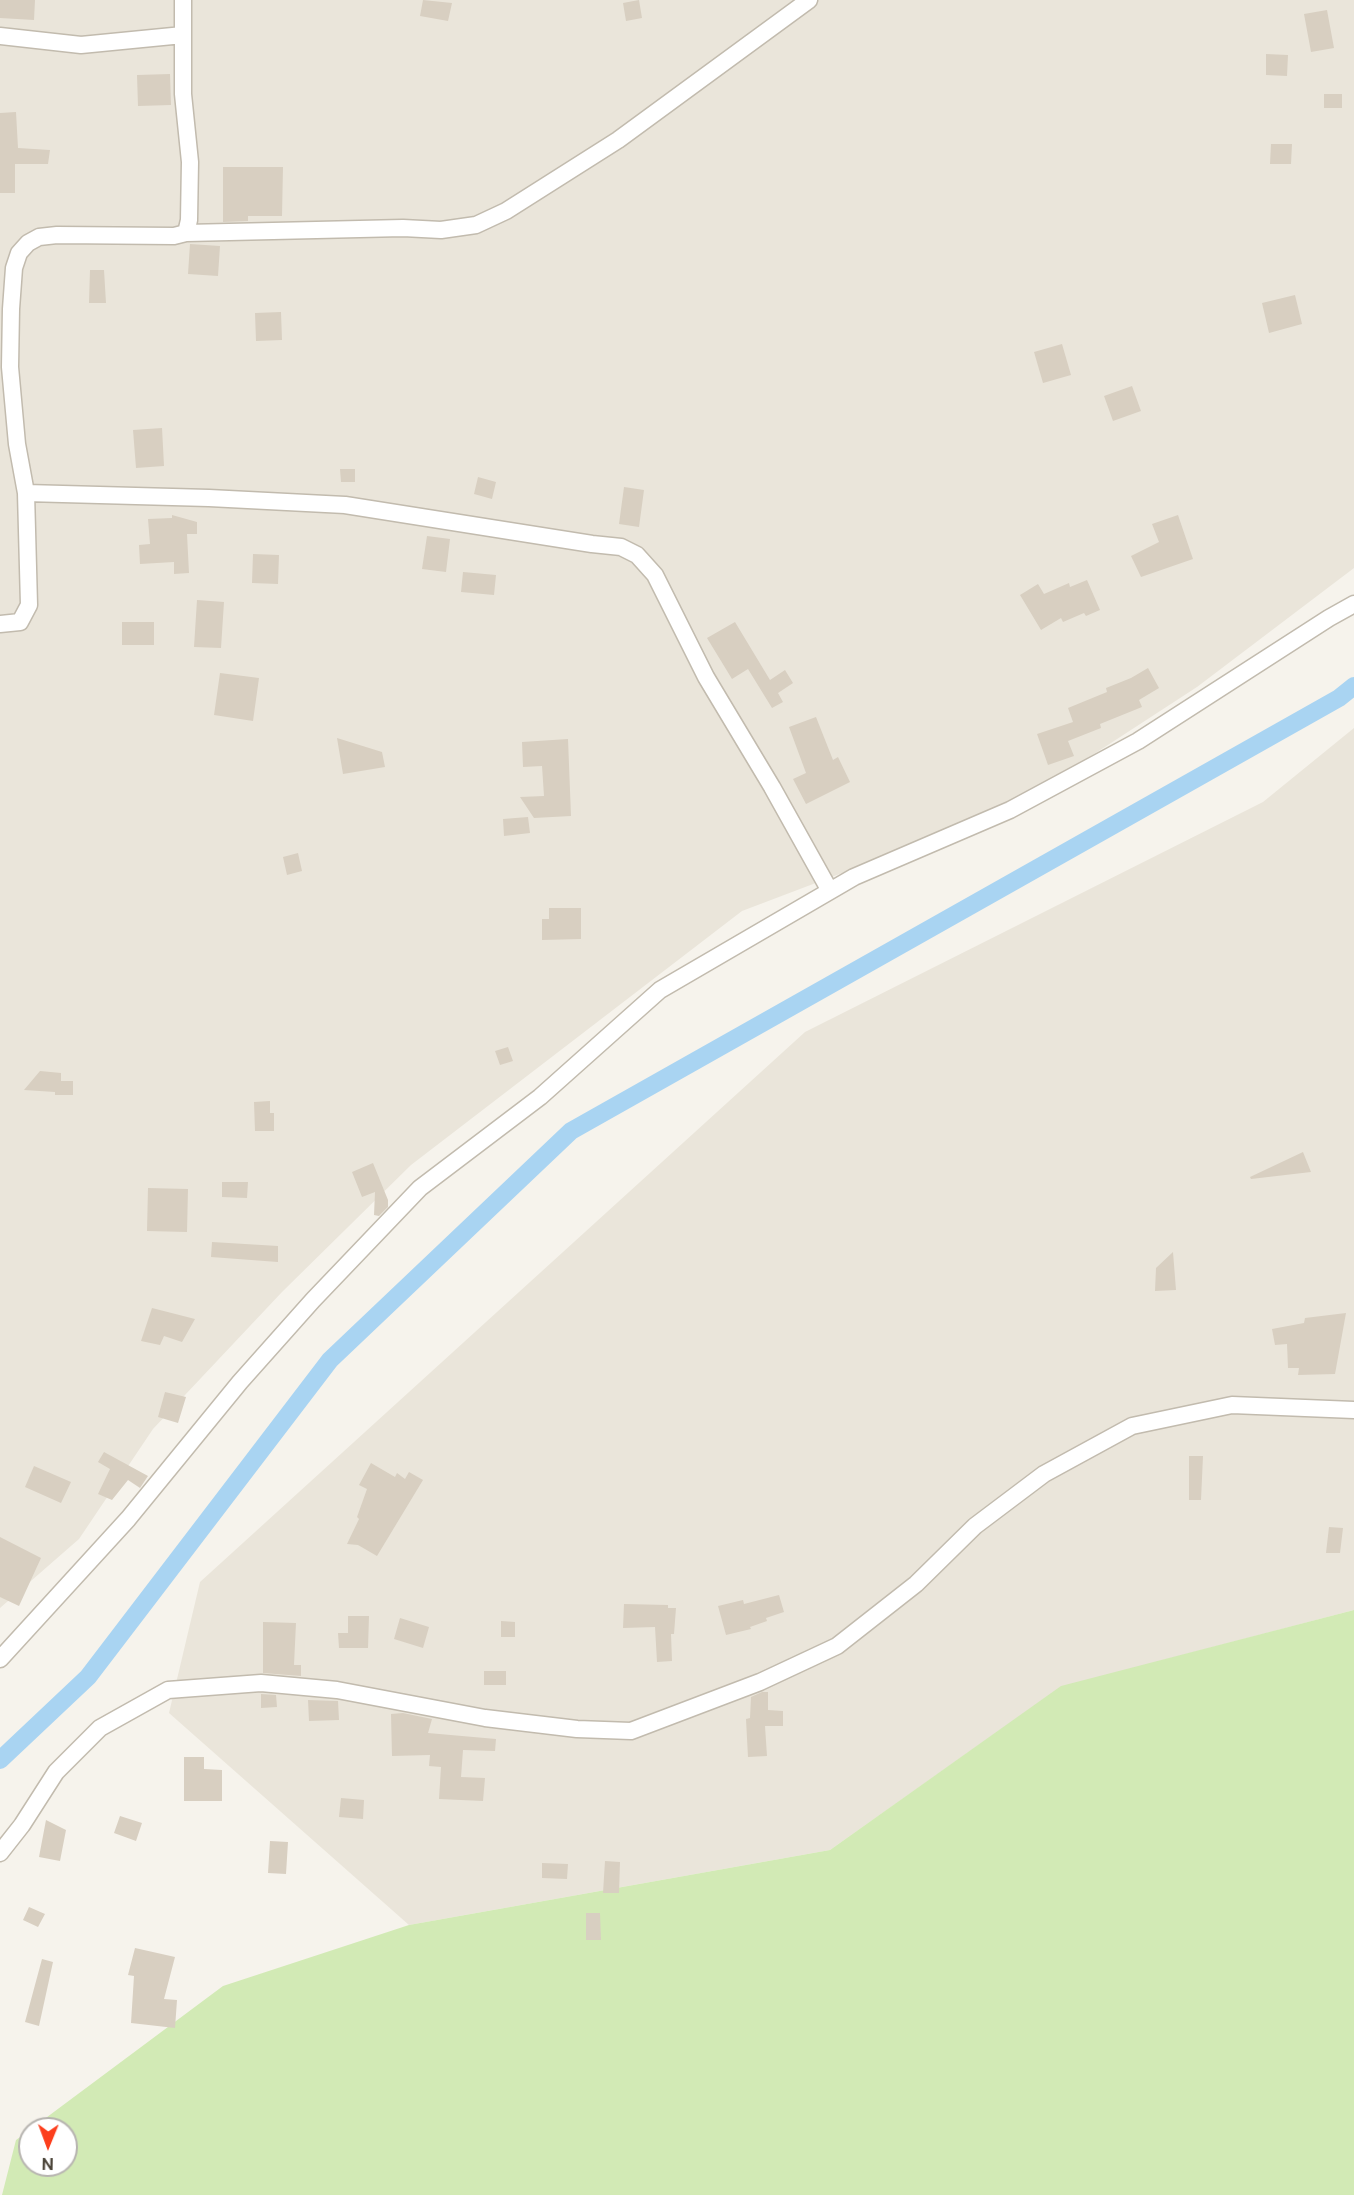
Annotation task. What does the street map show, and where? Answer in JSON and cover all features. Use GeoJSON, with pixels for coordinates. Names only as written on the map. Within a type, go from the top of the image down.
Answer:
{"type":"FeatureCollection","features":[{"type":"Feature","properties":{"kind":"street"},"geometry":{"type":"LineString","coordinates":[[183,0],[183,94],[190,162],[189,220],[186,233]]}},
{"type":"Feature","properties":{"kind":"street"},"geometry":{"type":"LineString","coordinates":[[0,624],[20,622],[29,605],[26,493],[17,444],[10,367],[10,309],[14,268],[19,253],[28,243],[39,237],[57,235],[174,236],[186,233],[403,228],[441,230],[476,225],[506,211],[618,140],[809,0]]}},
{"type":"Feature","properties":{"kind":"street"},"geometry":{"type":"LineString","coordinates":[[0,36],[81,45],[183,35]]}},
{"type":"Feature","properties":{"kind":"street"},"geometry":{"type":"LineString","coordinates":[[26,493],[209,498],[345,505],[621,547],[637,555],[655,575],[705,677],[772,787],[830,891]]}},
{"type":"Feature","properties":{"kind":"street"},"geometry":{"type":"LineString","coordinates":[[0,1659],[128,1520],[240,1382],[313,1300],[420,1188],[540,1097],[660,990],[854,878],[1010,810],[1138,741],[1354,604]]}},
{"type":"Feature","properties":{"kind":"street"},"geometry":{"type":"LineString","coordinates":[[0,1853],[22,1825],[56,1772],[100,1728],[168,1690],[261,1683],[337,1690],[485,1718],[577,1729],[631,1731],[760,1682],[837,1646],[916,1584],[975,1526],[1035,1480],[1132,1426],[1232,1405],[1354,1410]]}},
{"type":"Feature","properties":{"kind":"shaded area"},"geometry":{"type":"Polygon","coordinates":[[[0,0],[1354,0],[1354,568],[1197,687],[1008,810],[742,911],[411,1165],[282,1292],[153,1429],[79,1539],[0,1608],[0,0]]]}},
{"type":"Feature","properties":{"kind":"shaded area"},"geometry":{"type":"Polygon","coordinates":[[[1354,728],[1354,1610],[1061,1687],[830,1850],[409,1925],[169,1713],[200,1582],[805,1032],[1263,802],[1354,728]]]}},
{"type":"Feature","properties":{"kind":"green space"},"geometry":{"type":"Polygon","coordinates":[[[1354,1610],[1354,2195],[2,2195],[18,2139],[18,2177],[78,2177],[78,2117],[47,2117],[223,1986],[409,1925],[830,1850],[1061,1686],[1354,1610]]]}},
{"type":"Feature","properties":{"kind":"building"},"geometry":{"type":"Polygon","coordinates":[[[0,0],[35,0],[34,20],[0,18],[0,0]]]}},
{"type":"Feature","properties":{"kind":"building"},"geometry":{"type":"Polygon","coordinates":[[[423,0],[452,3],[448,21],[420,16],[423,0]]]}},
{"type":"Feature","properties":{"kind":"building"},"geometry":{"type":"Polygon","coordinates":[[[639,0],[642,18],[626,21],[623,3],[639,0]]]}},
{"type":"Feature","properties":{"kind":"building"},"geometry":{"type":"Polygon","coordinates":[[[1327,10],[1334,48],[1311,52],[1304,14],[1327,10]]]}},
{"type":"Feature","properties":{"kind":"building"},"geometry":{"type":"Polygon","coordinates":[[[1266,54],[1288,55],[1287,76],[1266,75],[1266,54]]]}},
{"type":"Feature","properties":{"kind":"building"},"geometry":{"type":"Polygon","coordinates":[[[170,74],[171,105],[138,106],[137,75],[170,74]]]}},
{"type":"Feature","properties":{"kind":"building"},"geometry":{"type":"Polygon","coordinates":[[[1324,94],[1342,94],[1342,108],[1324,108],[1324,94]]]}},
{"type":"Feature","properties":{"kind":"building"},"geometry":{"type":"Polygon","coordinates":[[[16,112],[18,148],[50,150],[48,164],[15,164],[15,193],[0,193],[0,113],[16,112]]]}},
{"type":"Feature","properties":{"kind":"building"},"geometry":{"type":"Polygon","coordinates":[[[1271,144],[1292,144],[1291,164],[1270,164],[1271,144]]]}},
{"type":"Feature","properties":{"kind":"building"},"geometry":{"type":"Polygon","coordinates":[[[223,167],[283,167],[282,216],[248,216],[248,221],[223,222],[223,167]]]}},
{"type":"Feature","properties":{"kind":"building"},"geometry":{"type":"Polygon","coordinates":[[[190,244],[220,246],[218,276],[188,274],[190,244]]]}},
{"type":"Feature","properties":{"kind":"building"},"geometry":{"type":"Polygon","coordinates":[[[90,270],[104,270],[106,303],[89,303],[90,270]]]}},
{"type":"Feature","properties":{"kind":"building"},"geometry":{"type":"Polygon","coordinates":[[[1295,295],[1302,324],[1269,333],[1262,303],[1295,295]]]}},
{"type":"Feature","properties":{"kind":"building"},"geometry":{"type":"Polygon","coordinates":[[[281,312],[282,340],[256,341],[255,313],[281,312]]]}},
{"type":"Feature","properties":{"kind":"building"},"geometry":{"type":"Polygon","coordinates":[[[1062,344],[1071,375],[1043,383],[1034,352],[1062,344]]]}},
{"type":"Feature","properties":{"kind":"building"},"geometry":{"type":"Polygon","coordinates":[[[1132,386],[1141,411],[1113,421],[1104,396],[1132,386]]]}},
{"type":"Feature","properties":{"kind":"building"},"geometry":{"type":"Polygon","coordinates":[[[162,428],[164,466],[136,468],[133,430],[162,428]]]}},
{"type":"Feature","properties":{"kind":"building"},"geometry":{"type":"Polygon","coordinates":[[[340,469],[355,469],[355,482],[341,482],[340,469]]]}},
{"type":"Feature","properties":{"kind":"building"},"geometry":{"type":"Polygon","coordinates":[[[478,477],[496,482],[492,499],[474,494],[478,477]]]}},
{"type":"Feature","properties":{"kind":"building"},"geometry":{"type":"Polygon","coordinates":[[[624,487],[644,490],[639,527],[619,524],[624,487]]]}},
{"type":"Feature","properties":{"kind":"building"},"geometry":{"type":"Polygon","coordinates":[[[172,515],[197,522],[197,534],[187,534],[189,573],[174,574],[174,562],[140,564],[139,545],[150,544],[148,519],[172,518],[172,515]]]}},
{"type":"Feature","properties":{"kind":"building"},"geometry":{"type":"Polygon","coordinates":[[[1178,515],[1193,559],[1141,577],[1131,556],[1159,542],[1152,524],[1178,515]]]}},
{"type":"Feature","properties":{"kind":"building"},"geometry":{"type":"Polygon","coordinates":[[[427,536],[450,539],[446,572],[422,569],[427,536]]]}},
{"type":"Feature","properties":{"kind":"building"},"geometry":{"type":"Polygon","coordinates":[[[253,554],[279,555],[278,584],[252,583],[253,554]]]}},
{"type":"Feature","properties":{"kind":"building"},"geometry":{"type":"Polygon","coordinates":[[[463,572],[496,575],[494,595],[461,592],[463,572]]]}},
{"type":"Feature","properties":{"kind":"building"},"geometry":{"type":"Polygon","coordinates":[[[1087,580],[1100,610],[1086,616],[1084,613],[1063,622],[1061,618],[1041,630],[1020,595],[1038,584],[1044,594],[1069,583],[1070,587],[1087,580]]]}},
{"type":"Feature","properties":{"kind":"building"},"geometry":{"type":"Polygon","coordinates":[[[197,600],[224,602],[221,648],[194,647],[197,600]]]}},
{"type":"Feature","properties":{"kind":"building"},"geometry":{"type":"Polygon","coordinates":[[[122,622],[154,622],[154,645],[122,645],[122,622]]]}},
{"type":"Feature","properties":{"kind":"building"},"geometry":{"type":"Polygon","coordinates":[[[735,622],[770,680],[785,670],[793,683],[778,693],[783,702],[772,708],[748,669],[732,679],[707,638],[735,622]]]}},
{"type":"Feature","properties":{"kind":"building"},"geometry":{"type":"Polygon","coordinates":[[[1148,668],[1159,688],[1139,700],[1142,707],[1100,724],[1101,728],[1068,741],[1074,756],[1048,765],[1037,734],[1073,722],[1068,708],[1107,692],[1106,688],[1148,668]]]}},
{"type":"Feature","properties":{"kind":"building"},"geometry":{"type":"Polygon","coordinates":[[[220,673],[259,678],[253,721],[214,715],[220,673]]]}},
{"type":"Feature","properties":{"kind":"building"},"geometry":{"type":"Polygon","coordinates":[[[816,717],[833,760],[838,757],[850,782],[806,804],[793,779],[806,773],[789,727],[816,717]]]}},
{"type":"Feature","properties":{"kind":"building"},"geometry":{"type":"Polygon","coordinates":[[[337,738],[382,752],[385,767],[343,774],[337,738]]]}},
{"type":"Feature","properties":{"kind":"building"},"geometry":{"type":"Polygon","coordinates":[[[568,739],[571,816],[534,818],[520,797],[544,796],[542,766],[523,767],[522,742],[568,739]]]}},
{"type":"Feature","properties":{"kind":"building"},"geometry":{"type":"Polygon","coordinates":[[[528,817],[530,833],[504,836],[503,819],[528,817]]]}},
{"type":"Feature","properties":{"kind":"building"},"geometry":{"type":"Polygon","coordinates":[[[298,853],[302,871],[287,875],[283,857],[298,853]]]}},
{"type":"Feature","properties":{"kind":"building"},"geometry":{"type":"Polygon","coordinates":[[[549,908],[581,908],[581,939],[542,940],[542,919],[549,919],[549,908]]]}},
{"type":"Feature","properties":{"kind":"building"},"geometry":{"type":"Polygon","coordinates":[[[508,1047],[513,1061],[500,1065],[495,1051],[508,1047]]]}},
{"type":"Feature","properties":{"kind":"building"},"geometry":{"type":"Polygon","coordinates":[[[40,1071],[61,1073],[61,1081],[73,1081],[73,1095],[55,1095],[55,1092],[24,1090],[40,1071]]]}},
{"type":"Feature","properties":{"kind":"building"},"geometry":{"type":"Polygon","coordinates":[[[270,1101],[270,1113],[274,1113],[274,1131],[255,1131],[254,1102],[270,1101]]]}},
{"type":"Feature","properties":{"kind":"building"},"geometry":{"type":"Polygon","coordinates":[[[1303,1152],[1311,1172],[1251,1179],[1250,1177],[1303,1152]]]}},
{"type":"Feature","properties":{"kind":"building"},"geometry":{"type":"Polygon","coordinates":[[[373,1163],[388,1200],[388,1207],[379,1216],[374,1215],[375,1192],[362,1197],[352,1172],[373,1163]]]}},
{"type":"Feature","properties":{"kind":"building"},"geometry":{"type":"Polygon","coordinates":[[[222,1182],[248,1182],[247,1198],[222,1197],[222,1182]]]}},
{"type":"Feature","properties":{"kind":"building"},"geometry":{"type":"Polygon","coordinates":[[[148,1188],[188,1189],[187,1232],[147,1231],[148,1188]]]}},
{"type":"Feature","properties":{"kind":"building"},"geometry":{"type":"Polygon","coordinates":[[[212,1242],[278,1246],[278,1262],[211,1257],[212,1242]]]}},
{"type":"Feature","properties":{"kind":"building"},"geometry":{"type":"Polygon","coordinates":[[[1173,1252],[1176,1290],[1155,1291],[1156,1268],[1173,1252]]]}},
{"type":"Feature","properties":{"kind":"building"},"geometry":{"type":"Polygon","coordinates":[[[152,1308],[195,1319],[182,1342],[164,1336],[160,1345],[141,1341],[152,1308]]]}},
{"type":"Feature","properties":{"kind":"building"},"geometry":{"type":"Polygon","coordinates":[[[1346,1313],[1335,1374],[1298,1375],[1299,1368],[1288,1368],[1287,1344],[1275,1345],[1272,1329],[1304,1323],[1305,1318],[1346,1313]]]}},
{"type":"Feature","properties":{"kind":"building"},"geometry":{"type":"Polygon","coordinates":[[[165,1392],[186,1397],[178,1423],[158,1417],[165,1392]]]}},
{"type":"Feature","properties":{"kind":"building"},"geometry":{"type":"Polygon","coordinates":[[[104,1452],[148,1476],[140,1488],[128,1480],[112,1500],[98,1494],[110,1469],[98,1462],[104,1452]]]}},
{"type":"Feature","properties":{"kind":"building"},"geometry":{"type":"Polygon","coordinates":[[[1189,1456],[1203,1456],[1201,1500],[1189,1500],[1189,1456]]]}},
{"type":"Feature","properties":{"kind":"building"},"geometry":{"type":"Polygon","coordinates":[[[371,1463],[395,1477],[397,1473],[405,1479],[409,1472],[423,1480],[377,1556],[358,1545],[347,1544],[359,1519],[357,1517],[367,1489],[359,1485],[371,1463]]]}},
{"type":"Feature","properties":{"kind":"building"},"geometry":{"type":"Polygon","coordinates":[[[34,1466],[71,1482],[61,1503],[25,1487],[34,1466]]]}},
{"type":"Feature","properties":{"kind":"building"},"geometry":{"type":"Polygon","coordinates":[[[1329,1527],[1343,1528],[1340,1553],[1326,1553],[1329,1527]]]}},
{"type":"Feature","properties":{"kind":"building"},"geometry":{"type":"Polygon","coordinates":[[[0,1537],[41,1558],[19,1606],[0,1597],[0,1537]]]}},
{"type":"Feature","properties":{"kind":"building"},"geometry":{"type":"Polygon","coordinates":[[[779,1595],[784,1612],[766,1618],[767,1621],[750,1627],[751,1629],[726,1635],[718,1606],[743,1600],[744,1604],[779,1595]]]}},
{"type":"Feature","properties":{"kind":"building"},"geometry":{"type":"Polygon","coordinates":[[[624,1604],[668,1605],[668,1608],[676,1608],[674,1634],[671,1634],[672,1661],[657,1662],[655,1627],[623,1628],[624,1604]]]}},
{"type":"Feature","properties":{"kind":"building"},"geometry":{"type":"Polygon","coordinates":[[[348,1616],[369,1616],[368,1648],[339,1648],[338,1633],[348,1633],[348,1616]]]}},
{"type":"Feature","properties":{"kind":"building"},"geometry":{"type":"Polygon","coordinates":[[[400,1618],[429,1627],[423,1648],[394,1639],[400,1618]]]}},
{"type":"Feature","properties":{"kind":"building"},"geometry":{"type":"Polygon","coordinates":[[[501,1621],[515,1622],[515,1637],[501,1637],[501,1621]]]}},
{"type":"Feature","properties":{"kind":"building"},"geometry":{"type":"Polygon","coordinates":[[[263,1622],[296,1623],[294,1665],[301,1665],[301,1676],[263,1673],[263,1622]]]}},
{"type":"Feature","properties":{"kind":"building"},"geometry":{"type":"Polygon","coordinates":[[[484,1671],[506,1671],[506,1685],[484,1685],[484,1671]]]}},
{"type":"Feature","properties":{"kind":"building"},"geometry":{"type":"Polygon","coordinates":[[[768,1692],[768,1710],[783,1711],[783,1726],[765,1726],[767,1756],[748,1757],[746,1719],[750,1718],[751,1697],[768,1692]]]}},
{"type":"Feature","properties":{"kind":"building"},"geometry":{"type":"Polygon","coordinates":[[[261,1694],[276,1695],[277,1707],[261,1708],[261,1694]]]}},
{"type":"Feature","properties":{"kind":"building"},"geometry":{"type":"Polygon","coordinates":[[[308,1700],[338,1701],[339,1720],[309,1721],[308,1700]]]}},
{"type":"Feature","properties":{"kind":"building"},"geometry":{"type":"Polygon","coordinates":[[[403,1713],[432,1719],[428,1733],[496,1739],[495,1751],[463,1750],[461,1777],[485,1778],[483,1801],[439,1799],[441,1767],[429,1766],[430,1755],[392,1756],[391,1714],[403,1713]]]}},
{"type":"Feature","properties":{"kind":"building"},"geometry":{"type":"Polygon","coordinates":[[[184,1757],[204,1757],[204,1769],[222,1770],[222,1801],[184,1801],[184,1757]]]}},
{"type":"Feature","properties":{"kind":"building"},"geometry":{"type":"Polygon","coordinates":[[[341,1798],[364,1800],[363,1819],[339,1817],[341,1798]]]}},
{"type":"Feature","properties":{"kind":"building"},"geometry":{"type":"Polygon","coordinates":[[[120,1816],[142,1823],[136,1841],[114,1833],[120,1816]]]}},
{"type":"Feature","properties":{"kind":"building"},"geometry":{"type":"Polygon","coordinates":[[[46,1820],[66,1830],[60,1861],[39,1857],[46,1820]]]}},
{"type":"Feature","properties":{"kind":"building"},"geometry":{"type":"Polygon","coordinates":[[[270,1841],[288,1842],[286,1874],[268,1873],[270,1841]]]}},
{"type":"Feature","properties":{"kind":"building"},"geometry":{"type":"Polygon","coordinates":[[[605,1861],[620,1862],[619,1893],[603,1893],[605,1861]]]}},
{"type":"Feature","properties":{"kind":"building"},"geometry":{"type":"Polygon","coordinates":[[[542,1863],[568,1864],[567,1879],[542,1878],[542,1863]]]}},
{"type":"Feature","properties":{"kind":"building"},"geometry":{"type":"Polygon","coordinates":[[[29,1907],[45,1914],[38,1927],[23,1920],[29,1907]]]}},
{"type":"Feature","properties":{"kind":"building"},"geometry":{"type":"Polygon","coordinates":[[[586,1913],[600,1913],[601,1940],[586,1940],[586,1913]]]}},
{"type":"Feature","properties":{"kind":"building"},"geometry":{"type":"Polygon","coordinates":[[[135,1948],[175,1957],[164,1999],[177,2000],[175,2028],[131,2023],[134,1976],[128,1975],[135,1948]]]}},
{"type":"Feature","properties":{"kind":"building"},"geometry":{"type":"Polygon","coordinates":[[[42,1959],[53,1962],[39,2026],[25,2022],[42,1959]]]}},
{"type":"Feature","properties":{"kind":"waterway"},"geometry":{"type":"LineString","coordinates":[[0,1760],[88,1677],[330,1360],[571,1131],[1339,698],[1354,686]]}}]}
